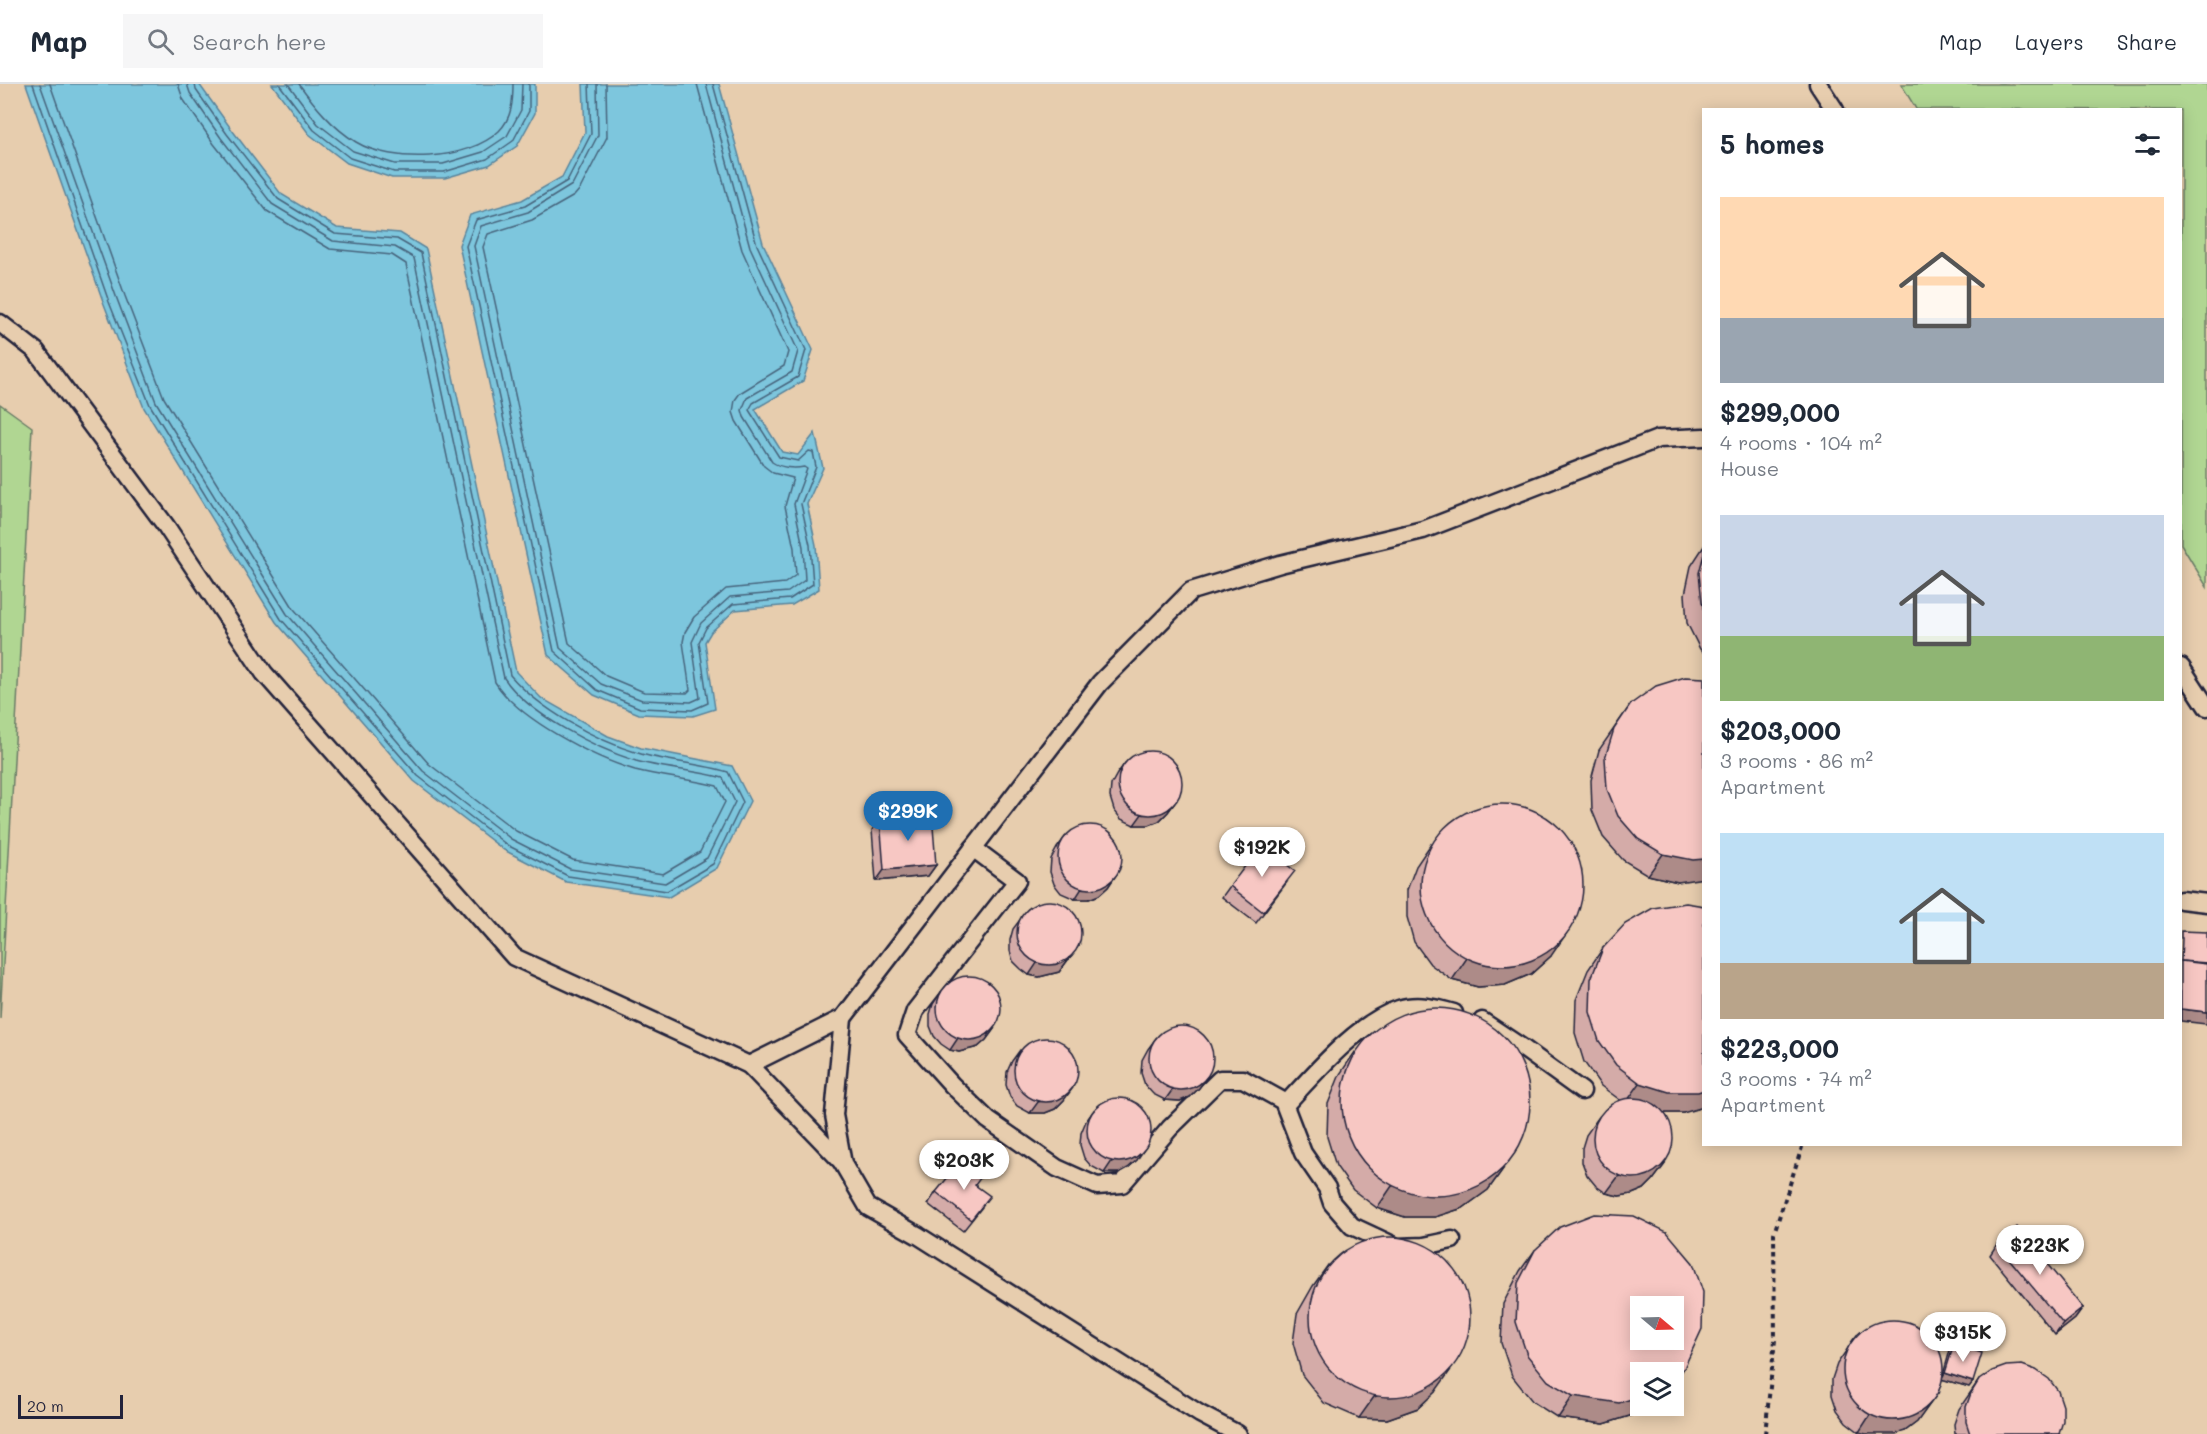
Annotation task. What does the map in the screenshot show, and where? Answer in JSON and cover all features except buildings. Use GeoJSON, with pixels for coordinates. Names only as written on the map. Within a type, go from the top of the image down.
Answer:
{"type":"FeatureCollection","features":[{"type":"Feature","properties":{"kind":"lane"},"geometry":{"type":"LineString","coordinates":[[1818,84],[1834,108]]}},
{"type":"Feature","properties":{"kind":"lane"},"geometry":{"type":"LineString","coordinates":[[0,323],[36,351],[166,526],[264,673],[513,957],[749,1065],[843,1164],[868,1207],[919,1236],[1200,1414],[1238,1434]]}},
{"type":"Feature","properties":{"kind":"lane"},"geometry":{"type":"LineString","coordinates":[[749,1065],[843,1018],[1100,683],[1191,591],[1280,564],[1423,530],[1658,439],[1702,437]]}},
{"type":"Feature","properties":{"kind":"lane"},"geometry":{"type":"LineString","coordinates":[[2182,669],[2207,707]]}},
{"type":"Feature","properties":{"kind":"lane"},"geometry":{"type":"LineString","coordinates":[[973,848],[1017,881],[915,1011],[907,1035],[952,1085],[988,1120],[1058,1168],[1097,1186],[1122,1184],[1170,1128],[1220,1079],[1243,1079],[1283,1101],[1303,1153],[1327,1188],[1332,1203],[1352,1226],[1397,1247],[1424,1246],[1452,1240]]}},
{"type":"Feature","properties":{"kind":"lane"},"geometry":{"type":"LineString","coordinates":[[2182,900],[2207,903]]}},
{"type":"Feature","properties":{"kind":"lane"},"geometry":{"type":"LineString","coordinates":[[1285,1105],[1352,1038],[1377,1020],[1400,1009],[1431,1007],[1484,1022],[1582,1091]]}},
{"type":"Feature","properties":{"kind":"lane"},"geometry":{"type":"LineString","coordinates":[[843,1018],[834,1115],[843,1164]]}},
{"type":"Feature","properties":{"kind":"path"},"geometry":{"type":"LineString","coordinates":[[1765,1434],[1775,1340],[1774,1233],[1802,1146]]}},
{"type":"Feature","properties":{"kind":"green space"},"geometry":{"type":"Polygon","coordinates":[[[1901,84],[2207,84],[2207,587],[2182,546],[2182,108],[1915,108],[1901,84]]]}},
{"type":"Feature","properties":{"kind":"green space"},"geometry":{"type":"Polygon","coordinates":[[[0,404],[32,427],[0,1019],[0,404]]]}},
{"type":"Feature","properties":{"kind":"water"},"geometry":{"type":"Polygon","coordinates":[[[26,84],[199,84],[281,194],[337,228],[400,233],[426,249],[516,672],[541,698],[608,736],[641,748],[732,766],[750,801],[717,868],[669,897],[566,882],[504,850],[414,781],[276,622],[144,408],[104,304],[26,84]]]}},
{"type":"Feature","properties":{"kind":"water"},"geometry":{"type":"Polygon","coordinates":[[[272,84],[535,84],[535,113],[517,146],[489,165],[445,178],[392,178],[347,163],[309,134],[272,84]]]}},
{"type":"Feature","properties":{"kind":"water"},"geometry":{"type":"Polygon","coordinates":[[[583,84],[719,84],[763,243],[813,350],[803,381],[755,409],[782,452],[798,455],[815,433],[823,468],[807,504],[816,545],[819,589],[792,605],[735,610],[711,632],[705,642],[715,709],[693,716],[639,714],[594,695],[548,655],[459,245],[470,215],[522,200],[562,177],[585,132],[583,84]]]}}]}
